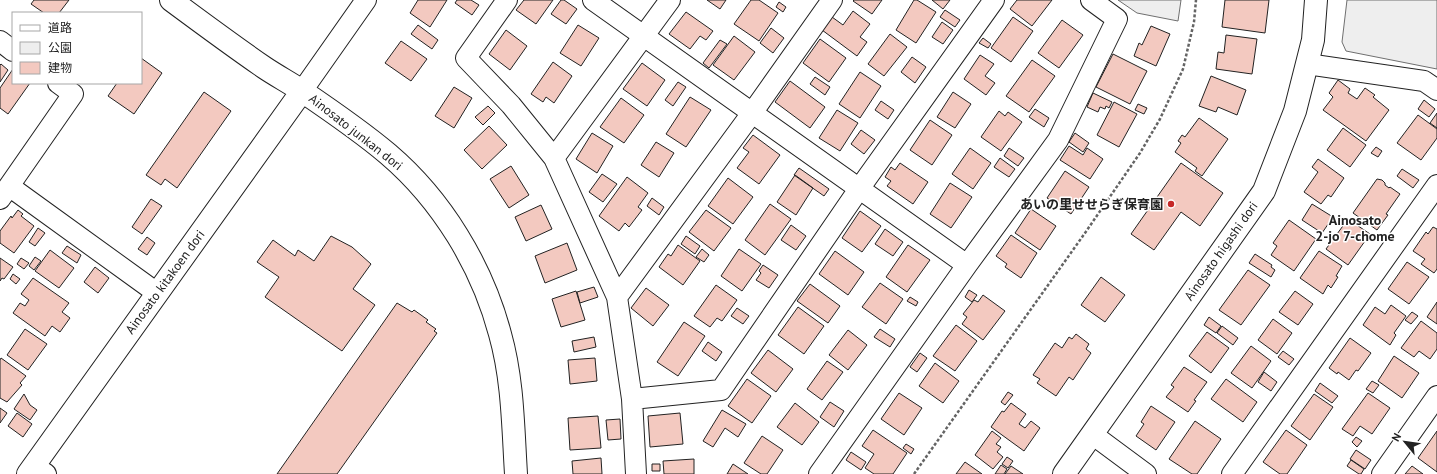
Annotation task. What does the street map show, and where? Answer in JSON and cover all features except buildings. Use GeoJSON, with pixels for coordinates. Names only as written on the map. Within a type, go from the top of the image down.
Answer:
{"type":"FeatureCollection","features":[{"type":"Feature","properties":{"kind":"street","name":"Ainosato junkan dori"},"geometry":{"type":"LineString","coordinates":[[171,0],[265,68],[302,90],[388,154],[417,181],[442,214],[470,256],[488,298],[500,334],[511,385],[516,474]]}},
{"type":"Feature","properties":{"kind":"street"},"geometry":{"type":"LineString","coordinates":[[302,90],[366,0]]}},
{"type":"Feature","properties":{"kind":"street"},"geometry":{"type":"LineString","coordinates":[[507,0],[466,58],[511,105],[554,158],[617,297],[632,400],[636,474]]}},
{"type":"Feature","properties":{"kind":"street"},"geometry":{"type":"LineString","coordinates":[[593,0],[967,265]]}},
{"type":"Feature","properties":{"kind":"street"},"geometry":{"type":"LineString","coordinates":[[554,158],[670,0]]}},
{"type":"Feature","properties":{"kind":"street"},"geometry":{"type":"LineString","coordinates":[[617,297],[752,113],[832,0]]}},
{"type":"Feature","properties":{"kind":"street"},"geometry":{"type":"LineString","coordinates":[[632,400],[721,390],[859,189],[994,0]]}},
{"type":"Feature","properties":{"kind":"street"},"geometry":{"type":"LineString","coordinates":[[819,474],[967,265],[1058,140],[1117,19],[1091,0]]}},
{"type":"Feature","properties":{"kind":"street","name":"Ainosato higashi dori"},"geometry":{"type":"LineString","coordinates":[[1064,474],[1264,191],[1296,111],[1313,40],[1316,0]]}},
{"type":"Feature","properties":{"kind":"street"},"geometry":{"type":"LineString","coordinates":[[0,41],[12,50]]}},
{"type":"Feature","properties":{"kind":"street"},"geometry":{"type":"LineString","coordinates":[[1307,64],[1424,81],[1437,90]]}},
{"type":"Feature","properties":{"kind":"street"},"geometry":{"type":"LineString","coordinates":[[59,84],[74,94],[5,193],[157,293]]}},
{"type":"Feature","properties":{"kind":"street","name":"Ainosato kitakoen dori"},"geometry":{"type":"LineString","coordinates":[[36,471],[157,293],[302,90]]}},
{"type":"Feature","properties":{"kind":"street"},"geometry":{"type":"LineString","coordinates":[[1232,474],[1437,185]]}},
{"type":"Feature","properties":{"kind":"street"},"geometry":{"type":"LineString","coordinates":[[1382,474],[1437,396]]}},
{"type":"Feature","properties":{"kind":"street"},"geometry":{"type":"LineString","coordinates":[[1092,434],[1146,474]]}},
{"type":"Feature","properties":{"kind":"path"},"geometry":{"type":"LineString","coordinates":[[914,474],[1140,153],[1160,119],[1183,69],[1194,22],[1196,0]]}},
{"type":"Feature","properties":{"kind":"green space"},"geometry":{"type":"Polygon","coordinates":[[[1118,0],[1181,0],[1178,21],[1137,13],[1118,0]]]}},
{"type":"Feature","properties":{"kind":"green space"},"geometry":{"type":"Polygon","coordinates":[[[1347,0],[1437,0],[1437,69],[1346,51],[1342,42],[1347,0]]]}},
{"type":"Feature","properties":{"kind":"place","name":"あいの里せせらぎ保育園"},"geometry":{"type":"Point","coordinates":[1171,204]}},
{"type":"Feature","properties":{"kind":"district","name":"Ainosato 2-jo 7-chome"},"geometry":{"type":"Point","coordinates":[1355,228]}}]}
